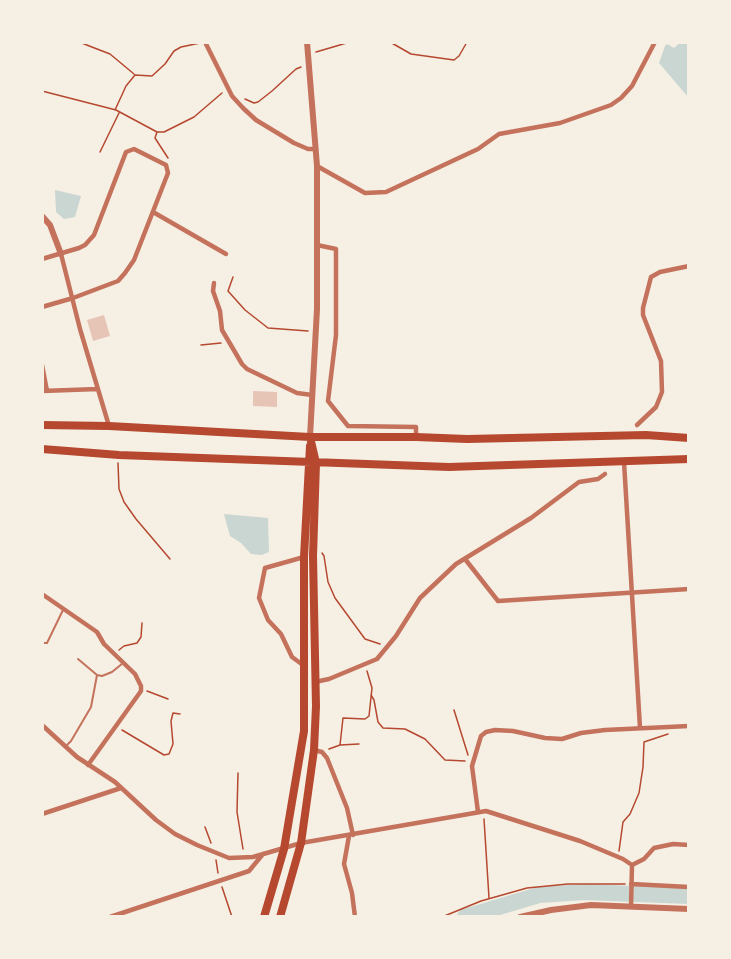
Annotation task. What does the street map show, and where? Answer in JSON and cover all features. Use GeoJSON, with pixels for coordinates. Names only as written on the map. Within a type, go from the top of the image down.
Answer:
{"type":"FeatureCollection","features":[{"type":"Feature","properties":{"kind":"main road"},"geometry":{"type":"LineString","coordinates":[[42,425],[109,426],[310,437],[467,439],[646,435],[689,438]]}},
{"type":"Feature","properties":{"kind":"main road"},"geometry":{"type":"LineString","coordinates":[[279,917],[301,843],[314,750],[314,548],[310,437]]}},
{"type":"Feature","properties":{"kind":"main road"},"geometry":{"type":"LineString","coordinates":[[42,449],[119,455],[449,467],[689,459]]}},
{"type":"Feature","properties":{"kind":"main road"},"geometry":{"type":"LineString","coordinates":[[264,917],[284,849],[304,731],[304,557],[312,463]]}},
{"type":"Feature","properties":{"kind":"street"},"geometry":{"type":"LineString","coordinates":[[204,42],[230,90],[243,108],[256,120],[301,147],[315,149]]}},
{"type":"Feature","properties":{"kind":"street"},"geometry":{"type":"LineString","coordinates":[[307,42],[317,166],[316,332],[310,437]]}},
{"type":"Feature","properties":{"kind":"street"},"geometry":{"type":"LineString","coordinates":[[317,166],[365,193],[386,192],[478,149],[499,134],[560,123],[611,105],[632,86],[655,42]]}},
{"type":"Feature","properties":{"kind":"street"},"geometry":{"type":"LineString","coordinates":[[42,259],[85,245],[94,235],[126,152],[134,149],[166,165],[168,173],[134,260],[125,273],[118,281],[42,307]]}},
{"type":"Feature","properties":{"kind":"street"},"geometry":{"type":"LineString","coordinates":[[153,212],[226,254]]}},
{"type":"Feature","properties":{"kind":"street"},"geometry":{"type":"LineString","coordinates":[[42,216],[50,225],[61,254],[109,426]]}},
{"type":"Feature","properties":{"kind":"street"},"geometry":{"type":"LineString","coordinates":[[317,244],[336,249],[336,335],[328,401],[348,426],[416,427],[416,437]]}},
{"type":"Feature","properties":{"kind":"street"},"geometry":{"type":"LineString","coordinates":[[637,425],[656,407],[662,392],[661,361],[643,315],[651,278],[660,272],[689,266]]}},
{"type":"Feature","properties":{"kind":"street"},"geometry":{"type":"LineString","coordinates":[[214,283],[213,291],[220,311],[222,330],[247,369],[297,393],[312,395]]}},
{"type":"Feature","properties":{"kind":"street"},"geometry":{"type":"LineString","coordinates":[[42,365],[45,391],[98,389]]}},
{"type":"Feature","properties":{"kind":"street"},"geometry":{"type":"LineString","coordinates":[[624,461],[640,728]]}},
{"type":"Feature","properties":{"kind":"street"},"geometry":{"type":"LineString","coordinates":[[315,682],[329,679],[377,659],[420,598],[445,573],[531,518],[579,482],[598,480],[605,474]]}},
{"type":"Feature","properties":{"kind":"street"},"geometry":{"type":"LineString","coordinates":[[303,665],[292,657],[281,634],[268,620],[259,598],[265,568],[304,557]]}},
{"type":"Feature","properties":{"kind":"street"},"geometry":{"type":"LineString","coordinates":[[465,559],[498,601],[689,589]]}},
{"type":"Feature","properties":{"kind":"street"},"geometry":{"type":"LineString","coordinates":[[42,594],[97,632],[104,644],[135,674],[141,690],[88,765]]}},
{"type":"Feature","properties":{"kind":"street"},"geometry":{"type":"LineString","coordinates":[[42,725],[65,747],[121,788],[175,834],[211,852],[229,858],[244,858],[301,843],[480,812],[493,813],[580,841],[618,857],[632,866]]}},
{"type":"Feature","properties":{"kind":"street"},"geometry":{"type":"LineString","coordinates":[[480,812],[472,766],[481,736],[486,732],[513,731],[562,739],[581,733],[689,726]]}},
{"type":"Feature","properties":{"kind":"street"},"geometry":{"type":"LineString","coordinates":[[314,750],[322,752],[327,758],[347,808],[351,835],[344,864],[352,893],[355,917]]}},
{"type":"Feature","properties":{"kind":"street"},"geometry":{"type":"LineString","coordinates":[[42,814],[121,788]]}},
{"type":"Feature","properties":{"kind":"street"},"geometry":{"type":"LineString","coordinates":[[632,866],[644,859],[654,848],[673,844],[689,845]]}},
{"type":"Feature","properties":{"kind":"street"},"geometry":{"type":"LineString","coordinates":[[110,917],[249,871],[264,854]]}},
{"type":"Feature","properties":{"kind":"street"},"geometry":{"type":"LineString","coordinates":[[631,908],[632,866]]}},
{"type":"Feature","properties":{"kind":"street"},"geometry":{"type":"LineString","coordinates":[[631,885],[689,887]]}},
{"type":"Feature","properties":{"kind":"street"},"geometry":{"type":"LineString","coordinates":[[520,917],[553,914],[591,905],[689,909]]}},
{"type":"Feature","properties":{"kind":"lane"},"geometry":{"type":"LineString","coordinates":[[42,643],[47,643],[64,608]]}},
{"type":"Feature","properties":{"kind":"lane"},"geometry":{"type":"LineString","coordinates":[[78,659],[97,675],[102,676],[112,672],[123,663]]}},
{"type":"Feature","properties":{"kind":"lane"},"geometry":{"type":"LineString","coordinates":[[65,747],[92,707],[97,675]]}},
{"type":"Feature","properties":{"kind":"path"},"geometry":{"type":"LineString","coordinates":[[79,42],[110,54],[135,75],[152,76],[165,64],[174,51],[181,47],[204,42]]}},
{"type":"Feature","properties":{"kind":"path"},"geometry":{"type":"LineString","coordinates":[[307,53],[326,51],[350,42]]}},
{"type":"Feature","properties":{"kind":"path"},"geometry":{"type":"LineString","coordinates":[[390,42],[411,54],[454,60],[467,42]]}},
{"type":"Feature","properties":{"kind":"path"},"geometry":{"type":"LineString","coordinates":[[42,91],[115,110],[157,132],[164,132],[194,117],[230,90],[249,102],[258,102],[296,69],[308,66]]}},
{"type":"Feature","properties":{"kind":"path"},"geometry":{"type":"LineString","coordinates":[[115,110],[126,86],[135,75]]}},
{"type":"Feature","properties":{"kind":"path"},"geometry":{"type":"LineString","coordinates":[[100,152],[119,112]]}},
{"type":"Feature","properties":{"kind":"path"},"geometry":{"type":"LineString","coordinates":[[157,132],[155,138],[171,164],[167,169]]}},
{"type":"Feature","properties":{"kind":"path"},"geometry":{"type":"LineString","coordinates":[[233,277],[228,291],[245,310],[268,328],[316,332]]}},
{"type":"Feature","properties":{"kind":"path"},"geometry":{"type":"LineString","coordinates":[[201,345],[229,342]]}},
{"type":"Feature","properties":{"kind":"path"},"geometry":{"type":"LineString","coordinates":[[119,455],[119,489],[124,501],[170,559]]}},
{"type":"Feature","properties":{"kind":"path"},"geometry":{"type":"LineString","coordinates":[[314,548],[324,556],[328,582],[348,618],[365,639],[386,649]]}},
{"type":"Feature","properties":{"kind":"path"},"geometry":{"type":"LineString","coordinates":[[114,654],[124,646],[137,643],[141,637],[142,624]]}},
{"type":"Feature","properties":{"kind":"path"},"geometry":{"type":"LineString","coordinates":[[340,745],[343,717],[365,719],[369,716],[371,680],[365,665]]}},
{"type":"Feature","properties":{"kind":"path"},"geometry":{"type":"LineString","coordinates":[[141,690],[168,699]]}},
{"type":"Feature","properties":{"kind":"path"},"geometry":{"type":"LineString","coordinates":[[371,695],[378,722],[383,728],[405,729],[425,739],[445,760],[470,762],[454,710]]}},
{"type":"Feature","properties":{"kind":"path"},"geometry":{"type":"LineString","coordinates":[[116,726],[164,755],[169,754],[173,744],[171,721],[173,713],[180,714]]}},
{"type":"Feature","properties":{"kind":"path"},"geometry":{"type":"LineString","coordinates":[[618,857],[622,822],[630,814],[639,793],[644,742],[674,733]]}},
{"type":"Feature","properties":{"kind":"path"},"geometry":{"type":"LineString","coordinates":[[328,749],[340,745],[359,744]]}},
{"type":"Feature","properties":{"kind":"path"},"geometry":{"type":"LineString","coordinates":[[238,773],[237,812],[244,858]]}},
{"type":"Feature","properties":{"kind":"path"},"geometry":{"type":"LineString","coordinates":[[480,812],[489,899]]}},
{"type":"Feature","properties":{"kind":"path"},"geometry":{"type":"LineString","coordinates":[[205,827],[211,843],[211,852]]}},
{"type":"Feature","properties":{"kind":"path"},"geometry":{"type":"LineString","coordinates":[[442,917],[489,899],[527,888],[591,883],[631,885]]}},
{"type":"Feature","properties":{"kind":"shaded area"},"geometry":{"type":"Polygon","coordinates":[[[681,42],[689,42],[689,98],[659,63],[667,44],[674,48],[681,42]]]}},
{"type":"Feature","properties":{"kind":"shaded area"},"geometry":{"type":"Polygon","coordinates":[[[55,190],[81,196],[75,217],[64,219],[56,212],[55,190]]]}},
{"type":"Feature","properties":{"kind":"shaded area"},"geometry":{"type":"Polygon","coordinates":[[[224,514],[268,518],[269,552],[262,555],[251,554],[241,543],[230,536],[224,514]]]}},
{"type":"Feature","properties":{"kind":"building"},"geometry":{"type":"Polygon","coordinates":[[[104,315],[110,336],[93,341],[87,320],[104,315]]]}},
{"type":"Feature","properties":{"kind":"building"},"geometry":{"type":"Polygon","coordinates":[[[253,391],[277,392],[277,407],[253,406],[253,391]]]}},
{"type":"Feature","properties":{"kind":"waterway"},"geometry":{"type":"LineString","coordinates":[[465,917],[539,895],[584,892],[689,896]]}}]}
